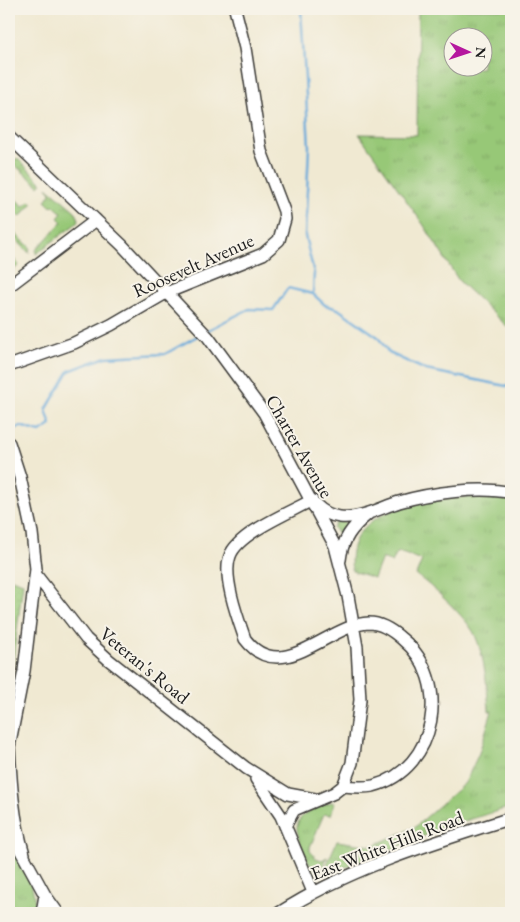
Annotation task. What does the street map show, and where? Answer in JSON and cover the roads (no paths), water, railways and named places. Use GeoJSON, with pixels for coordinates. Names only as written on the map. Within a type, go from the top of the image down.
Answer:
{"type":"FeatureCollection","features":[{"type":"Feature","properties":{"kind":"street","name":"Roosevelt Avenue"},"geometry":{"type":"LineString","coordinates":[[9,366],[74,343],[111,325],[166,293],[262,254],[275,246],[282,232],[284,210],[261,151],[245,48],[235,9]]}},
{"type":"Feature","properties":{"kind":"street","name":"Charter Avenue"},"geometry":{"type":"LineString","coordinates":[[9,137],[96,220],[208,337],[264,413],[312,500],[340,562],[355,626],[360,700],[352,763],[343,786]]}},
{"type":"Feature","properties":{"kind":"street"},"geometry":{"type":"LineString","coordinates":[[9,286],[96,220]]}},
{"type":"Feature","properties":{"kind":"street"},"geometry":{"type":"LineString","coordinates":[[9,444],[20,478],[32,533],[36,575],[24,671],[9,746],[12,798],[17,830],[24,854]]}},
{"type":"Feature","properties":{"kind":"street"},"geometry":{"type":"LineString","coordinates":[[285,826],[294,810],[334,793],[343,786],[373,786],[410,764],[423,746],[432,720],[432,689],[417,654],[402,639],[383,626],[369,623],[355,626],[290,656],[276,657],[262,654],[250,647],[245,639],[228,575],[229,556],[237,544],[249,535],[312,500],[326,513],[340,517],[368,514],[399,502],[442,494],[464,491],[511,493]]}},
{"type":"Feature","properties":{"kind":"street"},"geometry":{"type":"LineString","coordinates":[[340,562],[341,551],[348,534],[368,514]]}},
{"type":"Feature","properties":{"kind":"street","name":"Veteran's Road"},"geometry":{"type":"LineString","coordinates":[[36,575],[86,640],[109,660],[246,768],[288,794],[308,799],[319,799]]}},
{"type":"Feature","properties":{"kind":"street","name":"Veteran's Road"},"geometry":{"type":"LineString","coordinates":[[246,768],[262,786],[285,826],[313,892]]}},
{"type":"Feature","properties":{"kind":"street","name":"East White Hills Road"},"geometry":{"type":"LineString","coordinates":[[278,913],[313,892],[442,840],[511,818]]}},
{"type":"Feature","properties":{"kind":"street"},"geometry":{"type":"LineString","coordinates":[[9,832],[24,854],[45,895],[58,913]]}},
{"type":"Feature","properties":{"kind":"street"},"geometry":{"type":"LineString","coordinates":[[42,913],[45,895]]}},
{"type":"Feature","properties":{"kind":"waterway"},"geometry":{"type":"LineString","coordinates":[[301,9],[309,147],[305,236],[314,273],[313,294]]}},
{"type":"Feature","properties":{"kind":"waterway"},"geometry":{"type":"LineString","coordinates":[[206,331],[249,309],[273,310],[288,288],[313,294],[325,305],[338,309],[378,337],[389,353],[426,370],[511,387]]}},
{"type":"Feature","properties":{"kind":"waterway"},"geometry":{"type":"LineString","coordinates":[[9,433],[20,426],[40,432],[51,425],[46,410],[69,371],[106,357],[165,354],[201,334]]}}]}
